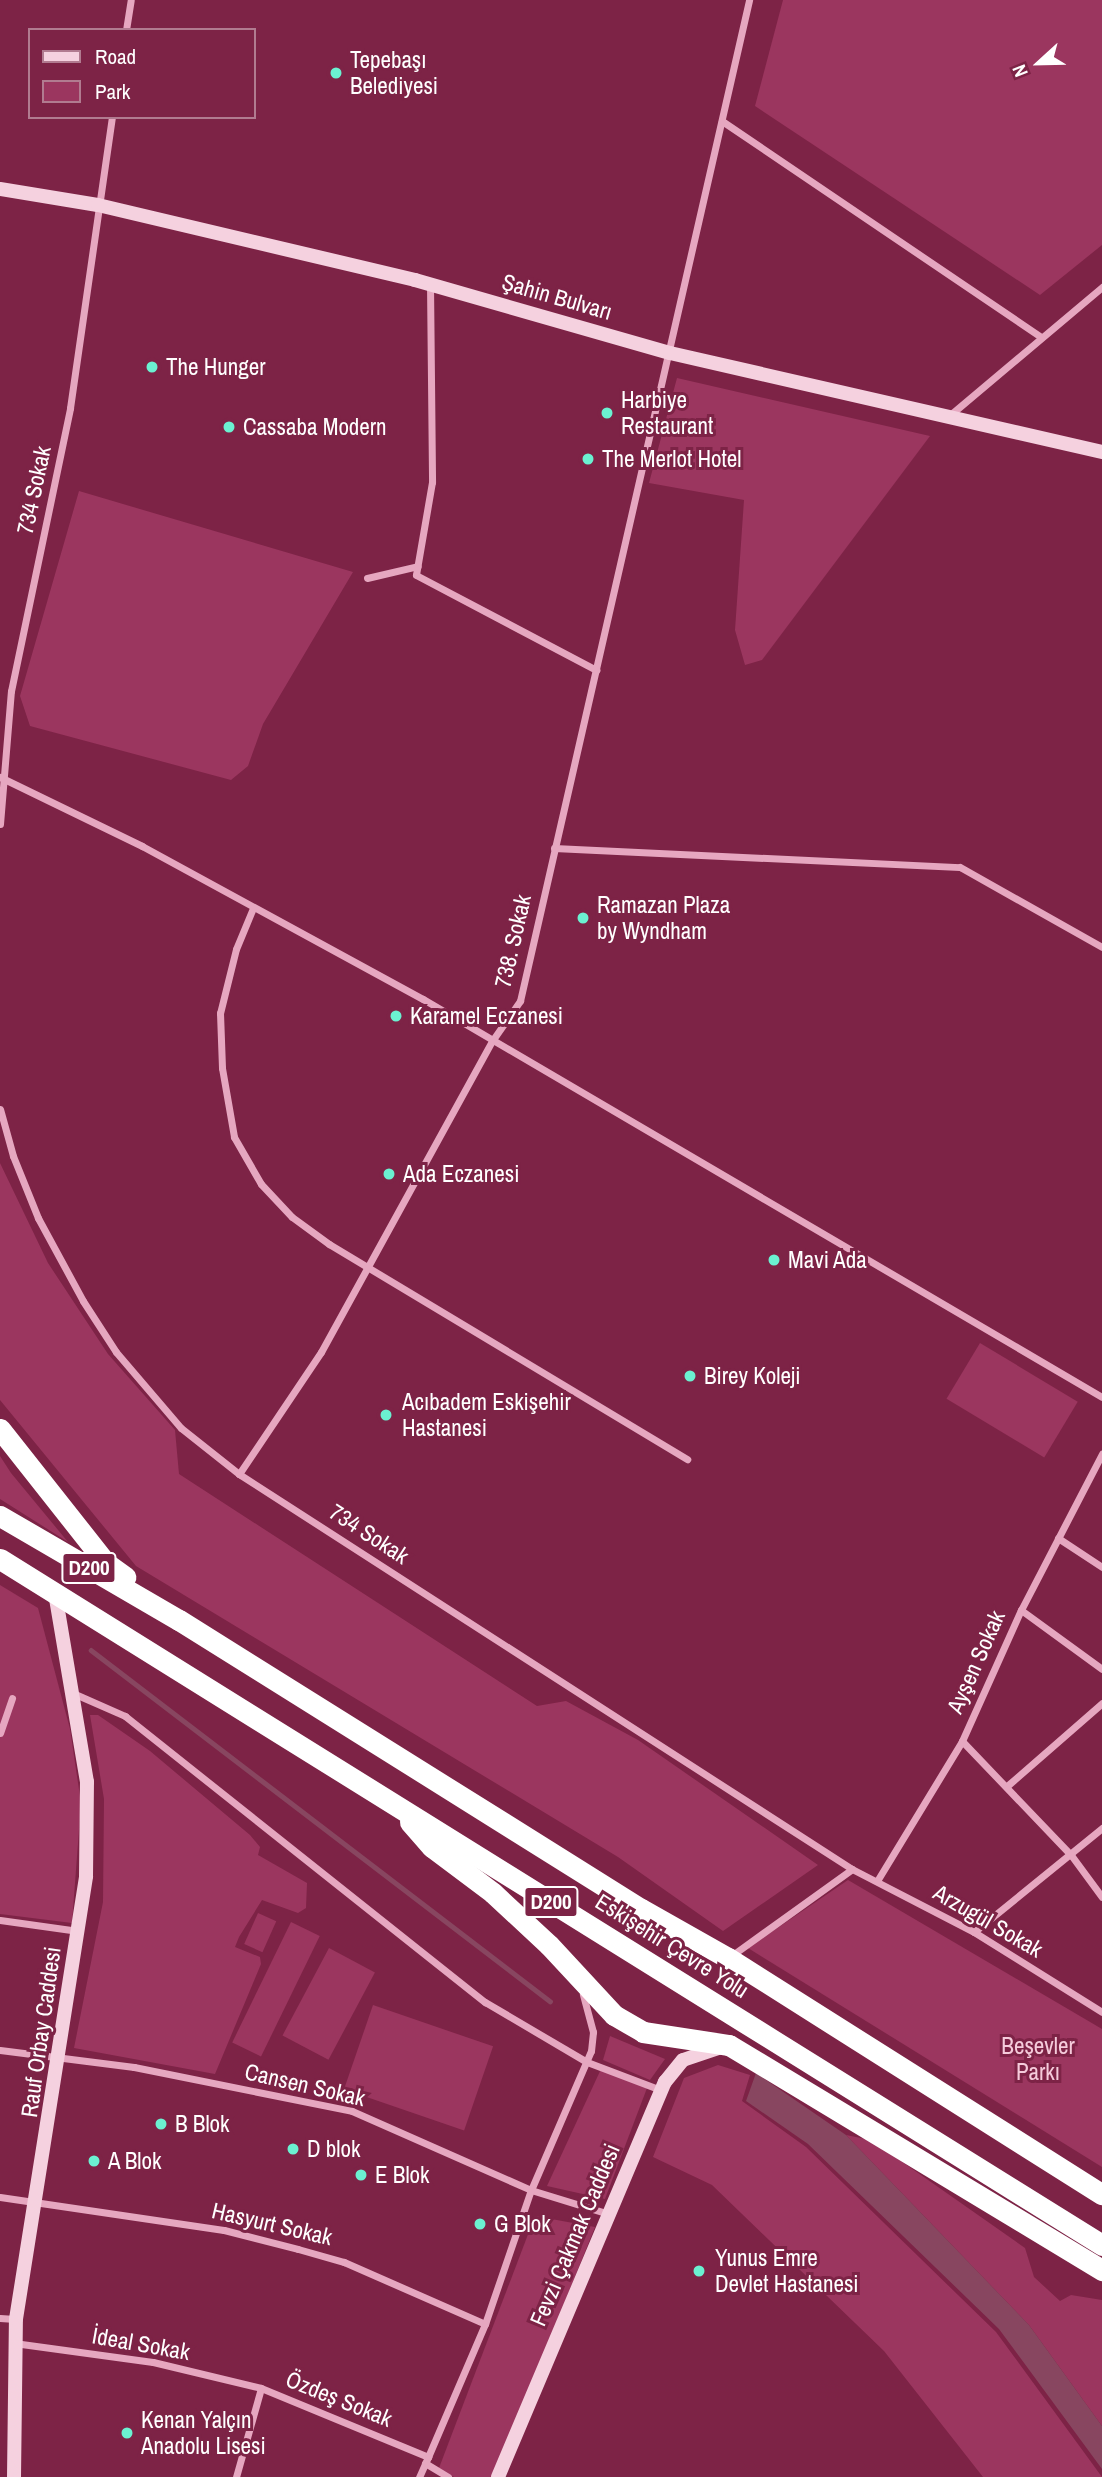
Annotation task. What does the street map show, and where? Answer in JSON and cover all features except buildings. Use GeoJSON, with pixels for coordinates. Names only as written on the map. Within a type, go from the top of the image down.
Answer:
{"type":"FeatureCollection","features":[{"type":"Feature","properties":{"kind":"highway"},"geometry":{"type":"LineString","coordinates":[[0,1429],[107,1563],[179,1620]]}},
{"type":"Feature","properties":{"kind":"highway","name":"Eskişehir Çevre Yolu"},"geometry":{"type":"LineString","coordinates":[[0,1516],[179,1620],[641,1909],[728,1958],[1102,2194]]}},
{"type":"Feature","properties":{"kind":"highway","name":"Eskişehir Çevre Yolu"},"geometry":{"type":"LineString","coordinates":[[0,1559],[1102,2245]]}},
{"type":"Feature","properties":{"kind":"highway"},"geometry":{"type":"LineString","coordinates":[[397,1807],[432,1847],[493,1893],[572,1968],[614,2015],[643,2032],[729,2045],[1102,2270]]}},
{"type":"Feature","properties":{"kind":"street"},"geometry":{"type":"LineString","coordinates":[[126,28],[131,0]]}},
{"type":"Feature","properties":{"kind":"street","name":"738. Sokak"},"geometry":{"type":"LineString","coordinates":[[239,1474],[321,1352],[492,1041],[520,1000],[670,353],[748,0]]}},
{"type":"Feature","properties":{"kind":"street","name":"734 Sokak"},"geometry":{"type":"LineString","coordinates":[[0,824],[11,691],[71,408],[112,119]]}},
{"type":"Feature","properties":{"kind":"street"},"geometry":{"type":"LineString","coordinates":[[722,121],[1041,337]]}},
{"type":"Feature","properties":{"kind":"street","name":"Şahin Bulvarı"},"geometry":{"type":"LineString","coordinates":[[0,188],[98,205],[430,284],[670,353],[1102,452]]}},
{"type":"Feature","properties":{"kind":"street"},"geometry":{"type":"LineString","coordinates":[[430,284],[432,482],[416,575],[596,670]]}},
{"type":"Feature","properties":{"kind":"street"},"geometry":{"type":"LineString","coordinates":[[949,416],[1102,287]]}},
{"type":"Feature","properties":{"kind":"street"},"geometry":{"type":"LineString","coordinates":[[367,578],[418,566]]}},
{"type":"Feature","properties":{"kind":"street"},"geometry":{"type":"LineString","coordinates":[[3,778],[253,908],[492,1041],[1102,1397]]}},
{"type":"Feature","properties":{"kind":"street"},"geometry":{"type":"LineString","coordinates":[[554,848],[960,867],[1102,947]]}},
{"type":"Feature","properties":{"kind":"street"},"geometry":{"type":"LineString","coordinates":[[253,908],[236,949],[220,1013],[222,1068],[234,1137],[261,1184],[292,1217],[369,1268],[687,1459]]}},
{"type":"Feature","properties":{"kind":"street","name":"734 Sokak"},"geometry":{"type":"LineString","coordinates":[[0,1109],[13,1156],[38,1218],[116,1352],[181,1428],[239,1474],[852,1868]]}},
{"type":"Feature","properties":{"kind":"street","name":"Ayşen Sokak"},"geometry":{"type":"LineString","coordinates":[[877,1881],[962,1741],[1021,1610],[1102,1454]]}},
{"type":"Feature","properties":{"kind":"street"},"geometry":{"type":"LineString","coordinates":[[1058,1538],[1102,1567]]}},
{"type":"Feature","properties":{"kind":"street","name":"Rauf Orbay Caddesi"},"geometry":{"type":"LineString","coordinates":[[13,2477],[16,2319],[27,2240],[38,2203],[61,2058],[86,1876],[87,1782],[75,1694],[55,1593]]}},
{"type":"Feature","properties":{"kind":"street"},"geometry":{"type":"LineString","coordinates":[[1021,1610],[1102,1669]]}},
{"type":"Feature","properties":{"kind":"street"},"geometry":{"type":"LineString","coordinates":[[75,1694],[125,1716],[485,2002],[587,2062],[661,2090]]}},
{"type":"Feature","properties":{"kind":"street"},"geometry":{"type":"LineString","coordinates":[[0,1733],[12,1698]]}},
{"type":"Feature","properties":{"kind":"street"},"geometry":{"type":"LineString","coordinates":[[1007,1786],[1102,1703]]}},
{"type":"Feature","properties":{"kind":"street"},"geometry":{"type":"LineString","coordinates":[[962,1741],[1071,1854],[1102,1897]]}},
{"type":"Feature","properties":{"kind":"street"},"geometry":{"type":"LineString","coordinates":[[974,1933],[1102,1828]]}},
{"type":"Feature","properties":{"kind":"street"},"geometry":{"type":"LineString","coordinates":[[728,1958],[852,1868]]}},
{"type":"Feature","properties":{"kind":"street","name":"Arzugül Sokak"},"geometry":{"type":"LineString","coordinates":[[852,1868],[974,1933],[1102,2012]]}},
{"type":"Feature","properties":{"kind":"street"},"geometry":{"type":"LineString","coordinates":[[0,1920],[78,1931]]}},
{"type":"Feature","properties":{"kind":"street"},"geometry":{"type":"LineString","coordinates":[[419,2477],[485,2324],[531,2190],[587,2062],[593,2032],[588,2005],[572,1968]]}},
{"type":"Feature","properties":{"kind":"street","name":"Fevzi Çakmak Caddesi"},"geometry":{"type":"LineString","coordinates":[[498,2477],[661,2090],[683,2060],[729,2045]]}},
{"type":"Feature","properties":{"kind":"street","name":"Cansen Sokak"},"geometry":{"type":"LineString","coordinates":[[0,2050],[134,2067],[352,2111],[531,2190],[608,2214]]}},
{"type":"Feature","properties":{"kind":"street","name":"Hasyurt Sokak"},"geometry":{"type":"LineString","coordinates":[[0,2197],[224,2230],[298,2249],[344,2262],[485,2324]]}},
{"type":"Feature","properties":{"kind":"street"},"geometry":{"type":"LineString","coordinates":[[0,2318],[16,2319]]}},
{"type":"Feature","properties":{"kind":"street","name":"İdeal Sokak"},"geometry":{"type":"LineString","coordinates":[[14,2343],[153,2362],[261,2388]]}},
{"type":"Feature","properties":{"kind":"street","name":"Özdeş Sokak"},"geometry":{"type":"LineString","coordinates":[[236,2477],[261,2388],[426,2460],[448,2477]]}},
{"type":"Feature","properties":{"kind":"green space"},"geometry":{"type":"Polygon","coordinates":[[[783,0],[1102,0],[1102,245],[1040,295],[755,106],[783,0]]]}},
{"type":"Feature","properties":{"kind":"green space"},"geometry":{"type":"Polygon","coordinates":[[[677,378],[930,436],[762,660],[745,665],[735,630],[744,500],[649,483],[677,378]]]}},
{"type":"Feature","properties":{"kind":"green space"},"geometry":{"type":"Polygon","coordinates":[[[79,491],[353,572],[263,724],[248,766],[231,780],[30,726],[20,696],[79,491]]]}},
{"type":"Feature","properties":{"kind":"green space"},"geometry":{"type":"Polygon","coordinates":[[[0,1163],[48,1263],[108,1354],[175,1430],[179,1474],[537,1706],[566,1701],[638,1740],[818,1865],[723,1931],[618,1857],[136,1566],[0,1400],[0,1163]]]}},
{"type":"Feature","properties":{"kind":"green space"},"geometry":{"type":"Polygon","coordinates":[[[980,1343],[1078,1402],[1044,1457],[947,1399],[980,1343]]]}},
{"type":"Feature","properties":{"kind":"green space"},"geometry":{"type":"Polygon","coordinates":[[[0,1456],[11,1473],[68,1542],[0,1499],[0,1456]]]}},
{"type":"Feature","properties":{"kind":"green space"},"geometry":{"type":"Polygon","coordinates":[[[0,1585],[38,1608],[70,1729],[81,1803],[72,1923],[0,1914],[0,1585]]]}},
{"type":"Feature","properties":{"kind":"green space"},"geometry":{"type":"Polygon","coordinates":[[[90,1715],[98,1715],[150,1751],[250,1835],[260,1847],[258,1855],[307,1883],[306,1908],[298,1913],[262,1900],[239,1937],[235,1947],[260,1957],[261,1964],[215,2074],[74,2048],[103,1902],[104,1799],[90,1715]]]}},
{"type":"Feature","properties":{"kind":"green space","name":"Beşevler Parkı"},"geometry":{"type":"Polygon","coordinates":[[[848,1880],[1102,2029],[1102,2167],[748,1948],[848,1880]]]}},
{"type":"Feature","properties":{"kind":"green space"},"geometry":{"type":"Polygon","coordinates":[[[258,1913],[276,1921],[262,1952],[244,1944],[258,1913]]]}},
{"type":"Feature","properties":{"kind":"green space"},"geometry":{"type":"Polygon","coordinates":[[[291,1922],[320,1936],[261,2056],[232,2042],[291,1922]]]}},
{"type":"Feature","properties":{"kind":"green space"},"geometry":{"type":"Polygon","coordinates":[[[329,1948],[375,1972],[328,2060],[283,2035],[329,1948]]]}},
{"type":"Feature","properties":{"kind":"green space"},"geometry":{"type":"Polygon","coordinates":[[[373,2005],[493,2046],[464,2130],[344,2089],[373,2005]]]}},
{"type":"Feature","properties":{"kind":"green space"},"geometry":{"type":"Polygon","coordinates":[[[610,2036],[665,2059],[650,2080],[603,2060],[610,2036]]]}},
{"type":"Feature","properties":{"kind":"green space"},"geometry":{"type":"Polygon","coordinates":[[[718,2065],[750,2075],[742,2101],[806,2147],[996,2332],[1102,2477],[983,2477],[884,2351],[712,2185],[653,2157],[684,2078],[718,2065]]]}},
{"type":"Feature","properties":{"kind":"green space"},"geometry":{"type":"Polygon","coordinates":[[[601,2069],[647,2088],[605,2199],[547,2186],[601,2069]]]}},
{"type":"Feature","properties":{"kind":"green space"},"geometry":{"type":"Polygon","coordinates":[[[846,2135],[871,2140],[1025,2248],[1034,2277],[1060,2301],[1071,2295],[1102,2300],[1102,2426],[1029,2325],[846,2135]]]}},
{"type":"Feature","properties":{"kind":"green space"},"geometry":{"type":"Polygon","coordinates":[[[535,2216],[595,2227],[494,2477],[454,2477],[439,2468],[535,2216]]]}},
{"type":"Feature","properties":{"kind":"shaded area"},"geometry":{"type":"Polygon","coordinates":[[[756,2073],[846,2135],[1029,2325],[1102,2426],[1102,2469],[999,2329],[808,2144],[746,2101],[756,2073]]]}},
{"type":"Feature","properties":{"kind":"waterway"},"geometry":{"type":"LineString","coordinates":[[91,1650],[550,2001]]}},
{"type":"Feature","properties":{"kind":"place","name":"Tepebaşı Belediyesi"},"geometry":{"type":"Point","coordinates":[336,73]}},
{"type":"Feature","properties":{"kind":"place","name":"The Hunger"},"geometry":{"type":"Point","coordinates":[152,367]}},
{"type":"Feature","properties":{"kind":"place","name":"Harbiye Restaurant"},"geometry":{"type":"Point","coordinates":[607,413]}},
{"type":"Feature","properties":{"kind":"place","name":"Cassaba Modern"},"geometry":{"type":"Point","coordinates":[229,427]}},
{"type":"Feature","properties":{"kind":"place","name":"The Merlot Hotel"},"geometry":{"type":"Point","coordinates":[588,459]}},
{"type":"Feature","properties":{"kind":"place","name":"Ramazan Plaza by Wyndham"},"geometry":{"type":"Point","coordinates":[583,918]}},
{"type":"Feature","properties":{"kind":"place","name":"Karamel Eczanesi"},"geometry":{"type":"Point","coordinates":[396,1016]}},
{"type":"Feature","properties":{"kind":"place","name":"Ada Eczanesi"},"geometry":{"type":"Point","coordinates":[389,1174]}},
{"type":"Feature","properties":{"kind":"place","name":"Mavi Ada"},"geometry":{"type":"Point","coordinates":[774,1260]}},
{"type":"Feature","properties":{"kind":"place","name":"Birey Koleji"},"geometry":{"type":"Point","coordinates":[690,1376]}},
{"type":"Feature","properties":{"kind":"place","name":"Acıbadem Eskişehir Hastanesi"},"geometry":{"type":"Point","coordinates":[386,1415]}},
{"type":"Feature","properties":{"kind":"place","name":"B Blok"},"geometry":{"type":"Point","coordinates":[161,2124]}},
{"type":"Feature","properties":{"kind":"place","name":"D blok"},"geometry":{"type":"Point","coordinates":[293,2149]}},
{"type":"Feature","properties":{"kind":"place","name":"A Blok"},"geometry":{"type":"Point","coordinates":[94,2161]}},
{"type":"Feature","properties":{"kind":"place","name":"E Blok"},"geometry":{"type":"Point","coordinates":[361,2175]}},
{"type":"Feature","properties":{"kind":"place","name":"G Blok"},"geometry":{"type":"Point","coordinates":[480,2224]}},
{"type":"Feature","properties":{"kind":"place","name":"Yunus Emre Devlet Hastanesi"},"geometry":{"type":"Point","coordinates":[699,2271]}},
{"type":"Feature","properties":{"kind":"place","name":"Kenan Yalçın Anadolu Lisesi"},"geometry":{"type":"Point","coordinates":[127,2433]}}]}
